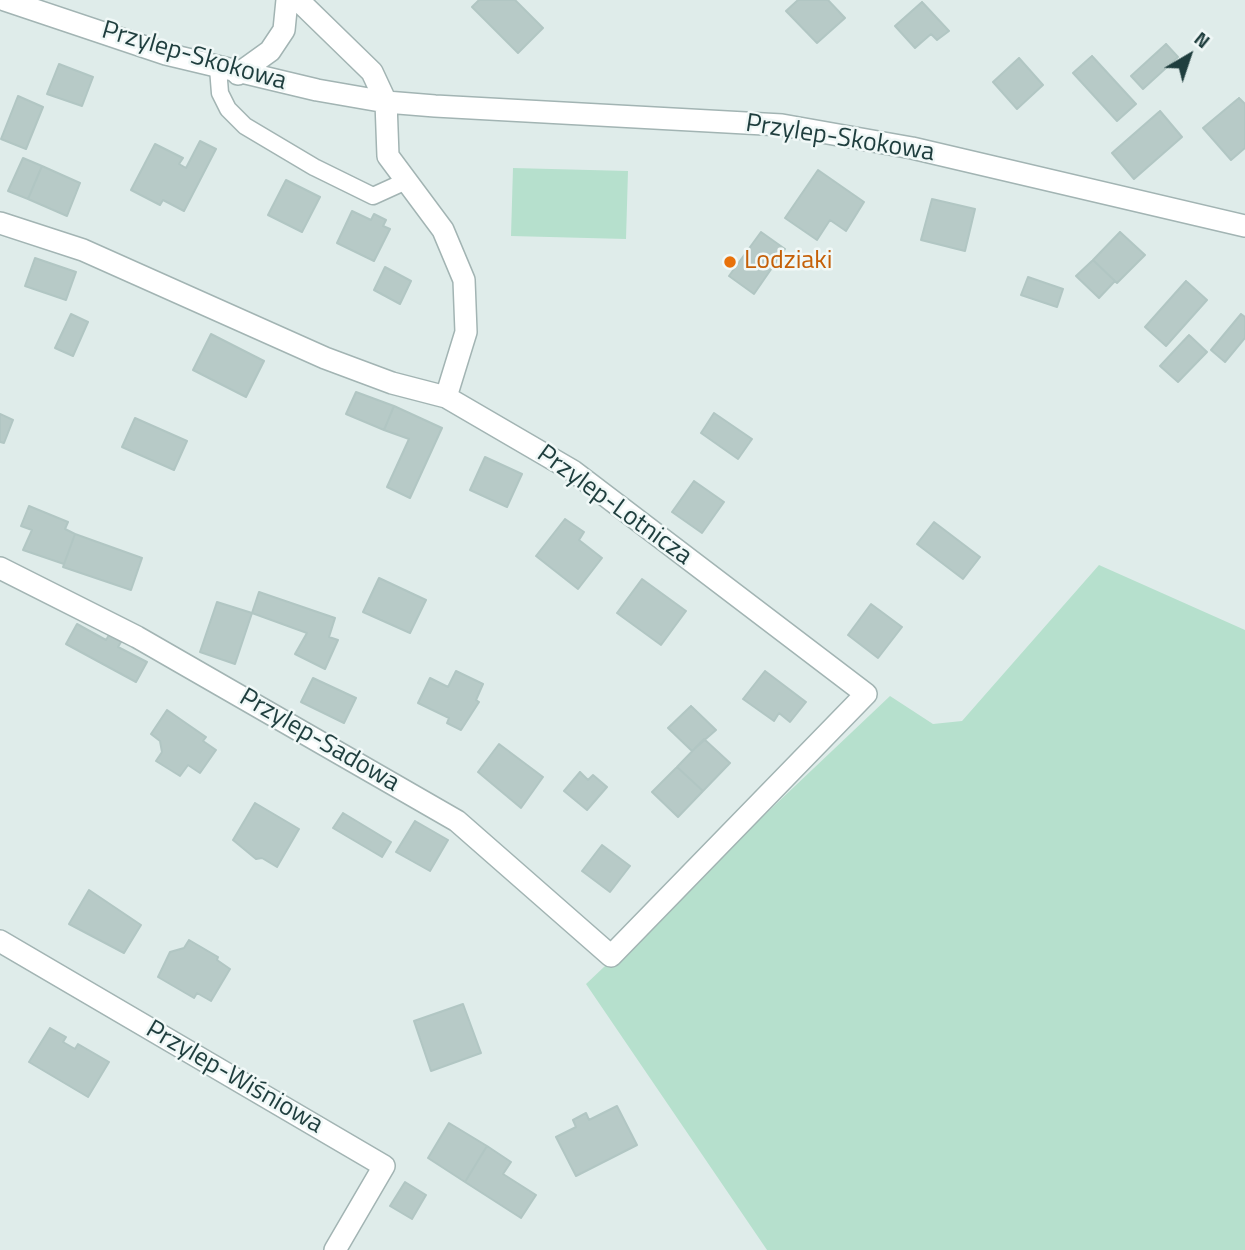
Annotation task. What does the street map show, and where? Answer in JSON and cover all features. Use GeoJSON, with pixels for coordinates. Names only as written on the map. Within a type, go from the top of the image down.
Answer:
{"type":"FeatureCollection","features":[{"type":"Feature","properties":{"kind":"street","name":"Przylep-Skokowa"},"geometry":{"type":"LineString","coordinates":[[5,0],[228,71],[386,102],[782,125],[912,148],[1245,226]]}},
{"type":"Feature","properties":{"kind":"street"},"geometry":{"type":"LineString","coordinates":[[228,71],[270,51],[284,30],[287,0]]}},
{"type":"Feature","properties":{"kind":"street"},"geometry":{"type":"LineString","coordinates":[[298,0],[372,72],[386,102],[388,156],[443,230],[464,280],[466,332],[446,397]]}},
{"type":"Feature","properties":{"kind":"street","name":"Przylep-Lotnicza"},"geometry":{"type":"LineString","coordinates":[[0,223],[83,250],[326,358],[392,383],[446,397],[573,471],[866,694],[611,956]]}},
{"type":"Feature","properties":{"kind":"street","name":"Przylep-Sadowa"},"geometry":{"type":"LineString","coordinates":[[0,568],[137,637],[457,821],[611,956]]}},
{"type":"Feature","properties":{"kind":"street","name":"Przylep-Wiśniowa"},"geometry":{"type":"LineString","coordinates":[[0,941],[384,1166],[335,1250]]}},
{"type":"Feature","properties":{"kind":"lane"},"geometry":{"type":"LineString","coordinates":[[228,71],[220,93],[228,109],[245,126],[314,167],[373,196],[406,181]]}},
{"type":"Feature","properties":{"kind":"green space"},"geometry":{"type":"Polygon","coordinates":[[[513,168],[628,171],[626,239],[511,236],[513,168]]]}},
{"type":"Feature","properties":{"kind":"green space"},"geometry":{"type":"Polygon","coordinates":[[[1099,565],[1245,630],[1245,1250],[767,1250],[586,984],[890,696],[933,724],[962,721],[1099,565]]]}},
{"type":"Feature","properties":{"kind":"building"},"geometry":{"type":"Polygon","coordinates":[[[479,0],[515,0],[543,28],[518,53],[472,7],[479,0]]]}},
{"type":"Feature","properties":{"kind":"building"},"geometry":{"type":"Polygon","coordinates":[[[798,0],[828,0],[845,18],[817,43],[786,11],[798,0]]]}},
{"type":"Feature","properties":{"kind":"building"},"geometry":{"type":"Polygon","coordinates":[[[922,2],[949,31],[937,40],[931,34],[915,48],[895,26],[922,2]]]}},
{"type":"Feature","properties":{"kind":"building"},"geometry":{"type":"Polygon","coordinates":[[[1166,44],[1178,57],[1143,89],[1131,76],[1166,44]]]}},
{"type":"Feature","properties":{"kind":"building"},"geometry":{"type":"Polygon","coordinates":[[[1092,56],[1136,104],[1117,121],[1073,73],[1092,56]]]}},
{"type":"Feature","properties":{"kind":"building"},"geometry":{"type":"Polygon","coordinates":[[[1019,58],[1043,85],[1017,109],[993,82],[1019,58]]]}},
{"type":"Feature","properties":{"kind":"building"},"geometry":{"type":"Polygon","coordinates":[[[59,64],[93,77],[82,106],[47,94],[59,64]]]}},
{"type":"Feature","properties":{"kind":"building"},"geometry":{"type":"Polygon","coordinates":[[[18,96],[43,107],[26,149],[1,139],[18,96]]]}},
{"type":"Feature","properties":{"kind":"building"},"geometry":{"type":"Polygon","coordinates":[[[1239,98],[1245,104],[1245,148],[1231,160],[1203,128],[1239,98]]]}},
{"type":"Feature","properties":{"kind":"building"},"geometry":{"type":"Polygon","coordinates":[[[1160,111],[1182,137],[1134,179],[1112,153],[1160,111]]]}},
{"type":"Feature","properties":{"kind":"building"},"geometry":{"type":"Polygon","coordinates":[[[200,141],[216,149],[184,211],[163,200],[160,205],[131,190],[155,144],[183,158],[179,164],[186,168],[200,141]]]}},
{"type":"Feature","properties":{"kind":"building"},"geometry":{"type":"Polygon","coordinates":[[[23,158],[42,166],[28,199],[8,191],[23,158]]]}},
{"type":"Feature","properties":{"kind":"building"},"geometry":{"type":"Polygon","coordinates":[[[42,166],[80,183],[67,216],[28,199],[42,166]]]}},
{"type":"Feature","properties":{"kind":"building"},"geometry":{"type":"Polygon","coordinates":[[[818,170],[864,202],[846,231],[830,220],[817,240],[785,218],[818,170]]]}},
{"type":"Feature","properties":{"kind":"building"},"geometry":{"type":"Polygon","coordinates":[[[286,180],[320,197],[302,232],[268,215],[286,180]]]}},
{"type":"Feature","properties":{"kind":"building"},"geometry":{"type":"Polygon","coordinates":[[[932,199],[975,209],[965,251],[921,240],[932,199]]]}},
{"type":"Feature","properties":{"kind":"building"},"geometry":{"type":"Polygon","coordinates":[[[352,211],[371,220],[374,214],[386,220],[383,226],[390,229],[374,261],[337,243],[352,211]]]}},
{"type":"Feature","properties":{"kind":"building"},"geometry":{"type":"Polygon","coordinates":[[[761,232],[785,249],[754,294],[729,276],[761,232]]]}},
{"type":"Feature","properties":{"kind":"building"},"geometry":{"type":"Polygon","coordinates":[[[1120,232],[1145,255],[1117,283],[1093,260],[1120,232]]]}},
{"type":"Feature","properties":{"kind":"building"},"geometry":{"type":"Polygon","coordinates":[[[35,258],[76,272],[66,300],[25,286],[35,258]]]}},
{"type":"Feature","properties":{"kind":"building"},"geometry":{"type":"Polygon","coordinates":[[[1093,260],[1115,281],[1099,298],[1076,276],[1093,260]]]}},
{"type":"Feature","properties":{"kind":"building"},"geometry":{"type":"Polygon","coordinates":[[[385,267],[411,281],[400,304],[374,290],[385,267]]]}},
{"type":"Feature","properties":{"kind":"building"},"geometry":{"type":"Polygon","coordinates":[[[1028,277],[1063,289],[1057,307],[1021,295],[1028,277]]]}},
{"type":"Feature","properties":{"kind":"building"},"geometry":{"type":"Polygon","coordinates":[[[1186,281],[1207,300],[1166,346],[1145,327],[1186,281]]]}},
{"type":"Feature","properties":{"kind":"building"},"geometry":{"type":"Polygon","coordinates":[[[71,314],[88,322],[73,356],[55,348],[71,314]]]}},
{"type":"Feature","properties":{"kind":"building"},"geometry":{"type":"Polygon","coordinates":[[[1241,314],[1245,317],[1245,338],[1225,362],[1211,350],[1241,314]]]}},
{"type":"Feature","properties":{"kind":"building"},"geometry":{"type":"Polygon","coordinates":[[[211,334],[264,361],[246,397],[193,370],[211,334]]]}},
{"type":"Feature","properties":{"kind":"building"},"geometry":{"type":"Polygon","coordinates":[[[1189,335],[1207,352],[1178,382],[1160,366],[1189,335]]]}},
{"type":"Feature","properties":{"kind":"building"},"geometry":{"type":"Polygon","coordinates":[[[356,392],[394,406],[384,430],[346,414],[356,392]]]}},
{"type":"Feature","properties":{"kind":"building"},"geometry":{"type":"Polygon","coordinates":[[[394,406],[442,428],[410,498],[387,487],[409,439],[384,430],[394,406]]]}},
{"type":"Feature","properties":{"kind":"building"},"geometry":{"type":"Polygon","coordinates":[[[714,413],[752,439],[738,459],[701,433],[714,413]]]}},
{"type":"Feature","properties":{"kind":"building"},"geometry":{"type":"Polygon","coordinates":[[[0,414],[13,420],[4,443],[0,442],[0,414]]]}},
{"type":"Feature","properties":{"kind":"building"},"geometry":{"type":"Polygon","coordinates":[[[135,418],[187,441],[174,470],[122,447],[135,418]]]}},
{"type":"Feature","properties":{"kind":"building"},"geometry":{"type":"Polygon","coordinates":[[[485,457],[522,474],[507,507],[470,490],[485,457]]]}},
{"type":"Feature","properties":{"kind":"building"},"geometry":{"type":"Polygon","coordinates":[[[694,481],[724,502],[702,533],[672,512],[694,481]]]}},
{"type":"Feature","properties":{"kind":"building"},"geometry":{"type":"Polygon","coordinates":[[[29,506],[68,522],[65,529],[75,534],[64,564],[23,550],[32,530],[21,526],[29,506]]]}},
{"type":"Feature","properties":{"kind":"building"},"geometry":{"type":"Polygon","coordinates":[[[565,519],[584,532],[579,540],[602,558],[578,589],[536,556],[565,519]]]}},
{"type":"Feature","properties":{"kind":"building"},"geometry":{"type":"Polygon","coordinates":[[[934,522],[980,557],[963,579],[917,544],[934,522]]]}},
{"type":"Feature","properties":{"kind":"building"},"geometry":{"type":"Polygon","coordinates":[[[75,534],[142,558],[131,590],[63,567],[75,534]]]}},
{"type":"Feature","properties":{"kind":"building"},"geometry":{"type":"Polygon","coordinates":[[[379,578],[426,600],[410,633],[363,612],[379,578]]]}},
{"type":"Feature","properties":{"kind":"building"},"geometry":{"type":"Polygon","coordinates":[[[642,579],[686,611],[661,645],[617,613],[642,579]]]}},
{"type":"Feature","properties":{"kind":"building"},"geometry":{"type":"Polygon","coordinates":[[[259,592],[335,618],[329,637],[338,640],[325,669],[295,654],[307,633],[252,613],[259,592]]]}},
{"type":"Feature","properties":{"kind":"building"},"geometry":{"type":"Polygon","coordinates":[[[217,602],[252,613],[235,664],[200,652],[217,602]]]}},
{"type":"Feature","properties":{"kind":"building"},"geometry":{"type":"Polygon","coordinates":[[[871,604],[902,627],[878,658],[848,635],[871,604]]]}},
{"type":"Feature","properties":{"kind":"building"},"geometry":{"type":"Polygon","coordinates":[[[77,624],[106,640],[109,635],[121,642],[118,647],[147,662],[136,682],[66,644],[77,624]]]}},
{"type":"Feature","properties":{"kind":"building"},"geometry":{"type":"Polygon","coordinates":[[[456,671],[483,684],[476,700],[479,702],[461,730],[447,723],[449,718],[418,703],[430,678],[448,687],[456,671]]]}},
{"type":"Feature","properties":{"kind":"building"},"geometry":{"type":"Polygon","coordinates":[[[765,671],[806,702],[790,722],[779,713],[774,721],[743,699],[765,671]]]}},
{"type":"Feature","properties":{"kind":"building"},"geometry":{"type":"Polygon","coordinates":[[[313,678],[356,698],[344,723],[301,702],[313,678]]]}},
{"type":"Feature","properties":{"kind":"building"},"geometry":{"type":"Polygon","coordinates":[[[691,706],[716,730],[692,751],[668,728],[691,706]]]}},
{"type":"Feature","properties":{"kind":"building"},"geometry":{"type":"Polygon","coordinates":[[[167,710],[206,737],[203,741],[216,750],[200,773],[188,765],[180,776],[156,761],[162,752],[160,741],[151,734],[167,710]]]}},
{"type":"Feature","properties":{"kind":"building"},"geometry":{"type":"Polygon","coordinates":[[[704,739],[730,763],[703,791],[677,767],[704,739]]]}},
{"type":"Feature","properties":{"kind":"building"},"geometry":{"type":"Polygon","coordinates":[[[499,744],[543,777],[521,808],[478,772],[499,744]]]}},
{"type":"Feature","properties":{"kind":"building"},"geometry":{"type":"Polygon","coordinates":[[[677,767],[703,791],[678,817],[652,792],[677,767]]]}},
{"type":"Feature","properties":{"kind":"building"},"geometry":{"type":"Polygon","coordinates":[[[580,772],[588,780],[593,775],[607,787],[587,810],[564,791],[580,772]]]}},
{"type":"Feature","properties":{"kind":"building"},"geometry":{"type":"Polygon","coordinates":[[[255,803],[299,829],[277,867],[262,858],[256,859],[233,840],[255,803]]]}},
{"type":"Feature","properties":{"kind":"building"},"geometry":{"type":"Polygon","coordinates":[[[343,813],[391,842],[382,857],[333,828],[343,813]]]}},
{"type":"Feature","properties":{"kind":"building"},"geometry":{"type":"Polygon","coordinates":[[[415,821],[448,840],[430,871],[396,852],[415,821]]]}},
{"type":"Feature","properties":{"kind":"building"},"geometry":{"type":"Polygon","coordinates":[[[602,845],[630,866],[610,892],[582,871],[602,845]]]}},
{"type":"Feature","properties":{"kind":"building"},"geometry":{"type":"Polygon","coordinates":[[[89,890],[141,925],[124,953],[69,924],[89,890]]]}},
{"type":"Feature","properties":{"kind":"building"},"geometry":{"type":"Polygon","coordinates":[[[189,940],[218,957],[217,960],[230,969],[211,1001],[197,993],[194,998],[158,977],[170,952],[184,948],[189,940]]]}},
{"type":"Feature","properties":{"kind":"building"},"geometry":{"type":"Polygon","coordinates":[[[463,1004],[481,1053],[431,1071],[414,1021],[463,1004]]]}},
{"type":"Feature","properties":{"kind":"building"},"geometry":{"type":"Polygon","coordinates":[[[50,1028],[66,1037],[63,1042],[75,1049],[78,1044],[109,1062],[88,1097],[29,1062],[50,1028]]]}},
{"type":"Feature","properties":{"kind":"building"},"geometry":{"type":"Polygon","coordinates":[[[617,1106],[637,1145],[576,1176],[556,1137],[576,1127],[573,1120],[586,1113],[589,1120],[617,1106]]]}},
{"type":"Feature","properties":{"kind":"building"},"geometry":{"type":"Polygon","coordinates":[[[449,1123],[487,1146],[465,1182],[428,1158],[449,1123]]]}},
{"type":"Feature","properties":{"kind":"building"},"geometry":{"type":"Polygon","coordinates":[[[487,1146],[511,1162],[503,1174],[536,1195],[521,1218],[465,1182],[487,1146]]]}},
{"type":"Feature","properties":{"kind":"building"},"geometry":{"type":"Polygon","coordinates":[[[405,1182],[426,1195],[412,1219],[390,1206],[405,1182]]]}},
{"type":"Feature","properties":{"kind":"place","name":"Lodziaki"},"geometry":{"type":"Point","coordinates":[730,262]}}]}
